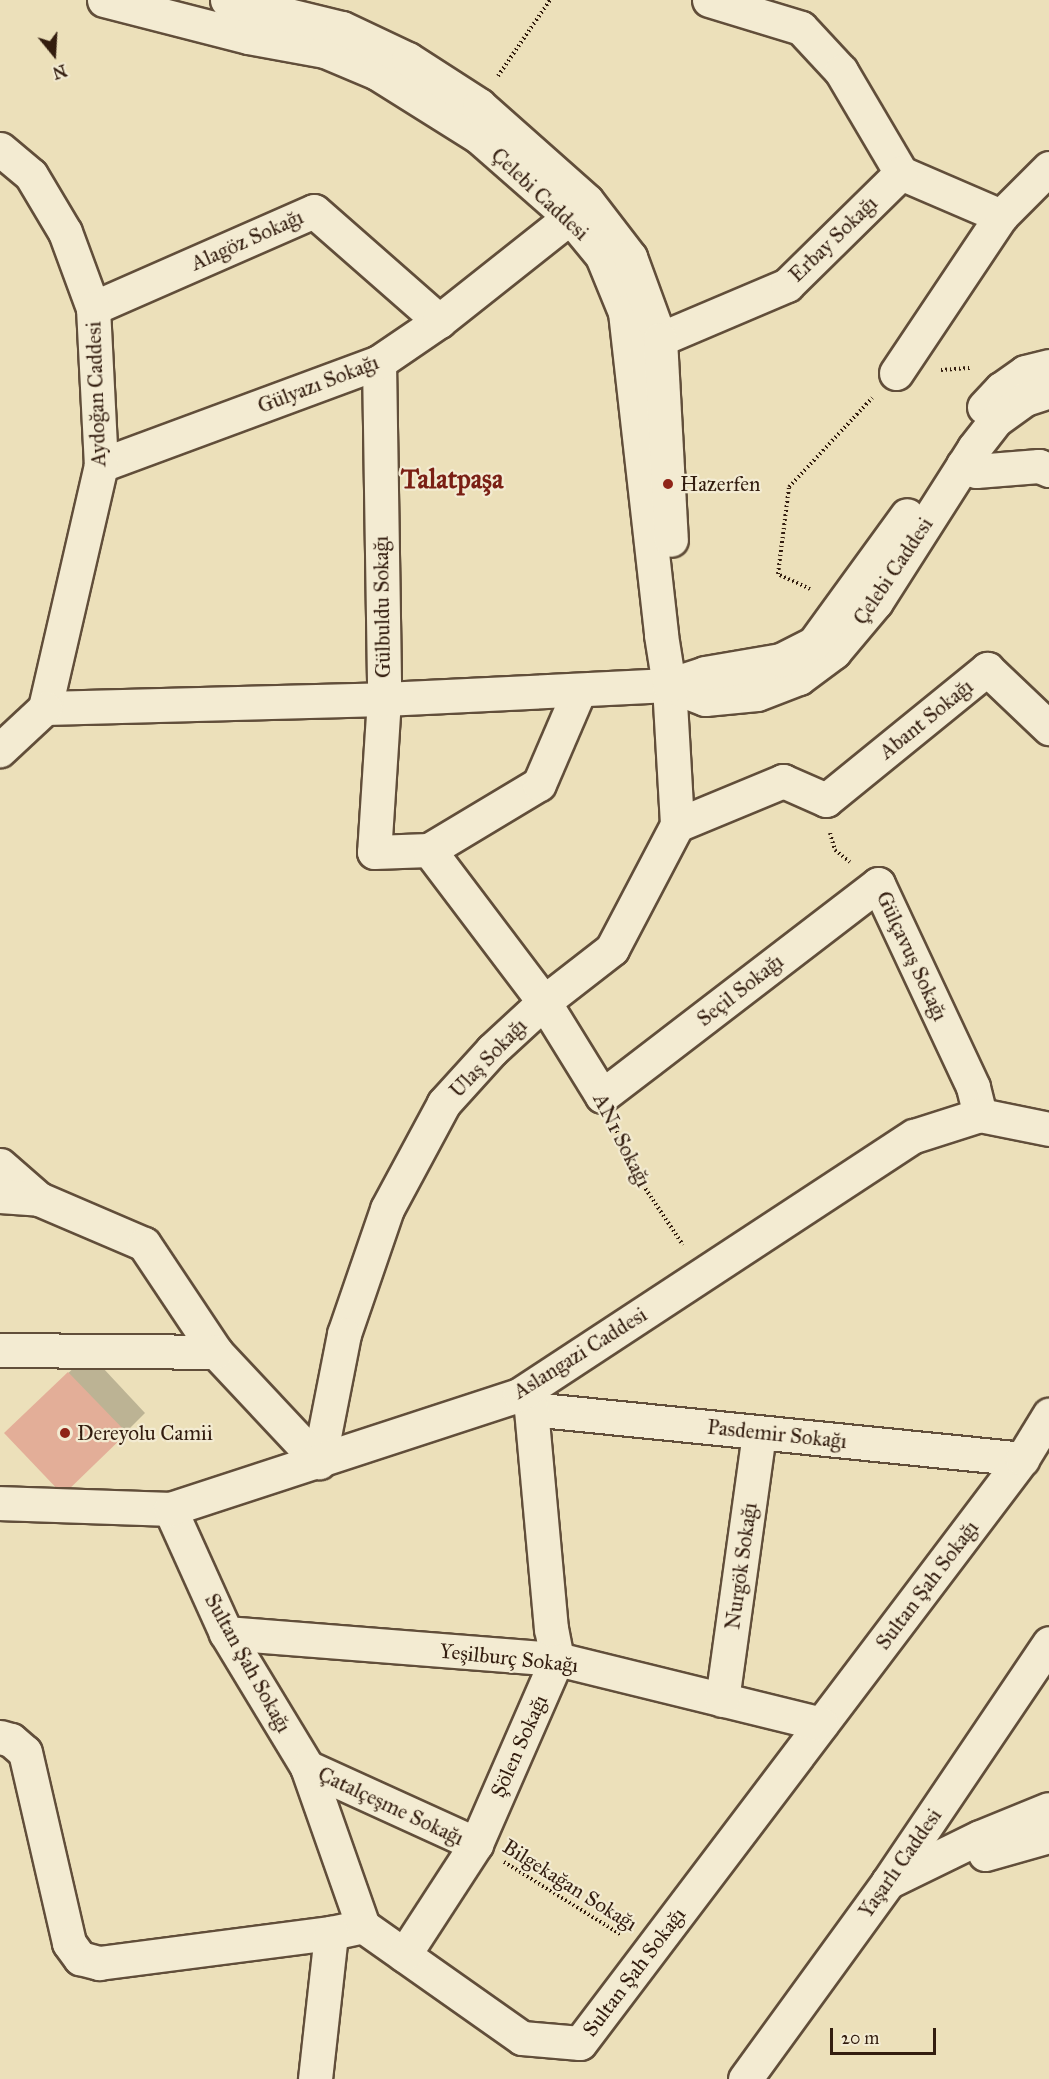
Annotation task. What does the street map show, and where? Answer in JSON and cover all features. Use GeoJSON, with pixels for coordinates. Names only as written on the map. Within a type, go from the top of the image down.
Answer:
{"type":"FeatureCollection","features":[{"type":"Feature","properties":{"kind":"street","name":"Çelebi Caddesi"},"geometry":{"type":"LineString","coordinates":[[104,0],[248,38],[326,51],[376,73],[479,137],[579,209],[602,256],[625,312],[661,635],[669,685]]}},
{"type":"Feature","properties":{"kind":"street","name":"Çelebi Caddesi"},"geometry":{"type":"LineString","coordinates":[[227,0],[342,28],[408,59],[479,105],[579,209],[630,257],[660,339],[678,658],[669,685]]}},
{"type":"Feature","properties":{"kind":"street"},"geometry":{"type":"LineString","coordinates":[[709,0],[801,28],[841,71],[901,173],[1001,216]]}},
{"type":"Feature","properties":{"kind":"street","name":"Aydoğan Caddesi"},"geometry":{"type":"LineString","coordinates":[[0,149],[31,175],[59,223],[93,308],[101,465],[45,708]]}},
{"type":"Feature","properties":{"kind":"street"},"geometry":{"type":"LineString","coordinates":[[896,373],[1001,216],[1049,168]]}},
{"type":"Feature","properties":{"kind":"street","name":"Erbay Sokağı"},"geometry":{"type":"LineString","coordinates":[[660,339],[787,285],[901,173]]}},
{"type":"Feature","properties":{"kind":"street","name":"Gülyazı Sokağı"},"geometry":{"type":"LineString","coordinates":[[101,465],[379,362],[439,321],[579,209]]}},
{"type":"Feature","properties":{"kind":"street","name":"Alagöz Sokağı"},"geometry":{"type":"LineString","coordinates":[[93,308],[314,211],[439,321]]}},
{"type":"Feature","properties":{"kind":"street","name":"Gülbuldu Sokağı"},"geometry":{"type":"LineString","coordinates":[[379,362],[384,699],[374,852],[429,850]]}},
{"type":"Feature","properties":{"kind":"street","name":"Çelebi Caddesi"},"geometry":{"type":"LineString","coordinates":[[669,685],[705,673],[781,660],[814,642],[969,424],[1001,389],[1025,372],[1049,366]]}},
{"type":"Feature","properties":{"kind":"street","name":"Çelebi Caddesi"},"geometry":{"type":"LineString","coordinates":[[669,685],[705,699],[758,694],[799,678],[834,652],[876,602],[963,465],[996,420],[1025,399],[1049,392]]}},
{"type":"Feature","properties":{"kind":"street"},"geometry":{"type":"LineString","coordinates":[[963,465],[976,471],[1039,466],[1049,470]]}},
{"type":"Feature","properties":{"kind":"street","name":"Abant Sokağı"},"geometry":{"type":"LineString","coordinates":[[826,800],[987,669],[1049,728]]}},
{"type":"Feature","properties":{"kind":"street"},"geometry":{"type":"LineString","coordinates":[[0,750],[45,708],[384,699],[669,685],[677,825],[783,781],[826,800]]}},
{"type":"Feature","properties":{"kind":"street"},"geometry":{"type":"LineString","coordinates":[[429,850],[539,784],[579,691]]}},
{"type":"Feature","properties":{"kind":"street","name":"Ulaş Sokağı"},"geometry":{"type":"LineString","coordinates":[[319,1462],[344,1334],[387,1209],[444,1103],[492,1050],[544,1002],[612,948],[677,825]]}},
{"type":"Feature","properties":{"kind":"street","name":"AN1 Sokağı"},"geometry":{"type":"LineString","coordinates":[[429,850],[544,1002],[602,1096]]}},
{"type":"Feature","properties":{"kind":"street","name":"Seçil Sokağı"},"geometry":{"type":"LineString","coordinates":[[602,1096],[878,884]]}},
{"type":"Feature","properties":{"kind":"street","name":"Gülçavuş Sokağı"},"geometry":{"type":"LineString","coordinates":[[878,884],[973,1087],[980,1114]]}},
{"type":"Feature","properties":{"kind":"street"},"geometry":{"type":"LineString","coordinates":[[980,1114],[1049,1129]]}},
{"type":"Feature","properties":{"kind":"street","name":"Aslangazi Caddesi"},"geometry":{"type":"LineString","coordinates":[[0,1503],[170,1509],[319,1462],[525,1402],[704,1275],[914,1136],[980,1114]]}},
{"type":"Feature","properties":{"kind":"street"},"geometry":{"type":"LineString","coordinates":[[0,1165],[39,1199],[144,1244],[216,1352],[319,1462]]}},
{"type":"Feature","properties":{"kind":"street"},"geometry":{"type":"LineString","coordinates":[[0,1196],[39,1199]]}},
{"type":"Feature","properties":{"kind":"street"},"geometry":{"type":"LineString","coordinates":[[0,1350],[216,1352]]}},
{"type":"Feature","properties":{"kind":"street"},"geometry":{"type":"LineString","coordinates":[[525,1402],[551,1629],[557,1659]]}},
{"type":"Feature","properties":{"kind":"street","name":"Pasdemir Sokağı"},"geometry":{"type":"LineString","coordinates":[[525,1402],[759,1433],[1022,1459]]}},
{"type":"Feature","properties":{"kind":"street","name":"Sultan Şah Sokağı"},"geometry":{"type":"LineString","coordinates":[[170,1509],[226,1633],[307,1767],[363,1926],[522,2038],[580,2043],[1022,1459],[1049,1415]]}},
{"type":"Feature","properties":{"kind":"street","name":"Nurgök Sokağı"},"geometry":{"type":"LineString","coordinates":[[722,1700],[759,1433]]}},
{"type":"Feature","properties":{"kind":"street","name":"Yeşilburç Sokağı"},"geometry":{"type":"LineString","coordinates":[[226,1633],[557,1659],[821,1724]]}},
{"type":"Feature","properties":{"kind":"street","name":"Yaşarlı Caddesi"},"geometry":{"type":"LineString","coordinates":[[745,2079],[888,1882],[1049,1643]]}},
{"type":"Feature","properties":{"kind":"street","name":"Şölen Sokağı"},"geometry":{"type":"LineString","coordinates":[[404,1955],[476,1844],[557,1659]]}},
{"type":"Feature","properties":{"kind":"street"},"geometry":{"type":"LineString","coordinates":[[0,1737],[11,1740],[25,1752],[69,1943],[80,1958],[99,1963],[331,1933],[363,1926]]}},
{"type":"Feature","properties":{"kind":"street","name":"Çatalçeşme Sokağı"},"geometry":{"type":"LineString","coordinates":[[307,1767],[476,1844]]}},
{"type":"Feature","properties":{"kind":"street"},"geometry":{"type":"LineString","coordinates":[[888,1882],[980,1837],[1049,1809]]}},
{"type":"Feature","properties":{"kind":"street"},"geometry":{"type":"LineString","coordinates":[[888,1882],[1049,1836]]}},
{"type":"Feature","properties":{"kind":"street"},"geometry":{"type":"LineString","coordinates":[[315,2079],[331,1933]]}},
{"type":"Feature","properties":{"kind":"path"},"geometry":{"type":"LineString","coordinates":[[479,105],[550,0]]}},
{"type":"Feature","properties":{"kind":"path"},"geometry":{"type":"LineString","coordinates":[[842,605],[778,574],[789,487],[896,373],[976,368]]}},
{"type":"Feature","properties":{"kind":"path","name":"Gülçavuş Sokağı"},"geometry":{"type":"LineString","coordinates":[[826,800],[832,822],[829,836],[835,850],[856,866],[882,865],[888,871],[878,884]]}},
{"type":"Feature","properties":{"kind":"path","name":"AN1 Sokağı"},"geometry":{"type":"LineString","coordinates":[[602,1096],[633,1170],[704,1275]]}},
{"type":"Feature","properties":{"kind":"path","name":"Bilgekağan Sokağı"},"geometry":{"type":"LineString","coordinates":[[476,1844],[649,1952]]}},
{"type":"Feature","properties":{"kind":"building","name":"Dereyolu Camii"},"geometry":{"type":"Polygon","coordinates":[[[68,1372],[127,1433],[63,1495],[4,1433],[68,1372]]]}},
{"type":"Feature","properties":{"kind":"place","name":"Hazerfen"},"geometry":{"type":"Point","coordinates":[668,484]}},
{"type":"Feature","properties":{"kind":"place","name":"Dereyolu Camii"},"geometry":{"type":"Point","coordinates":[65,1433]}},
{"type":"Feature","properties":{"kind":"district","name":"Talatpaşa"},"geometry":{"type":"Point","coordinates":[452,479]}}]}
